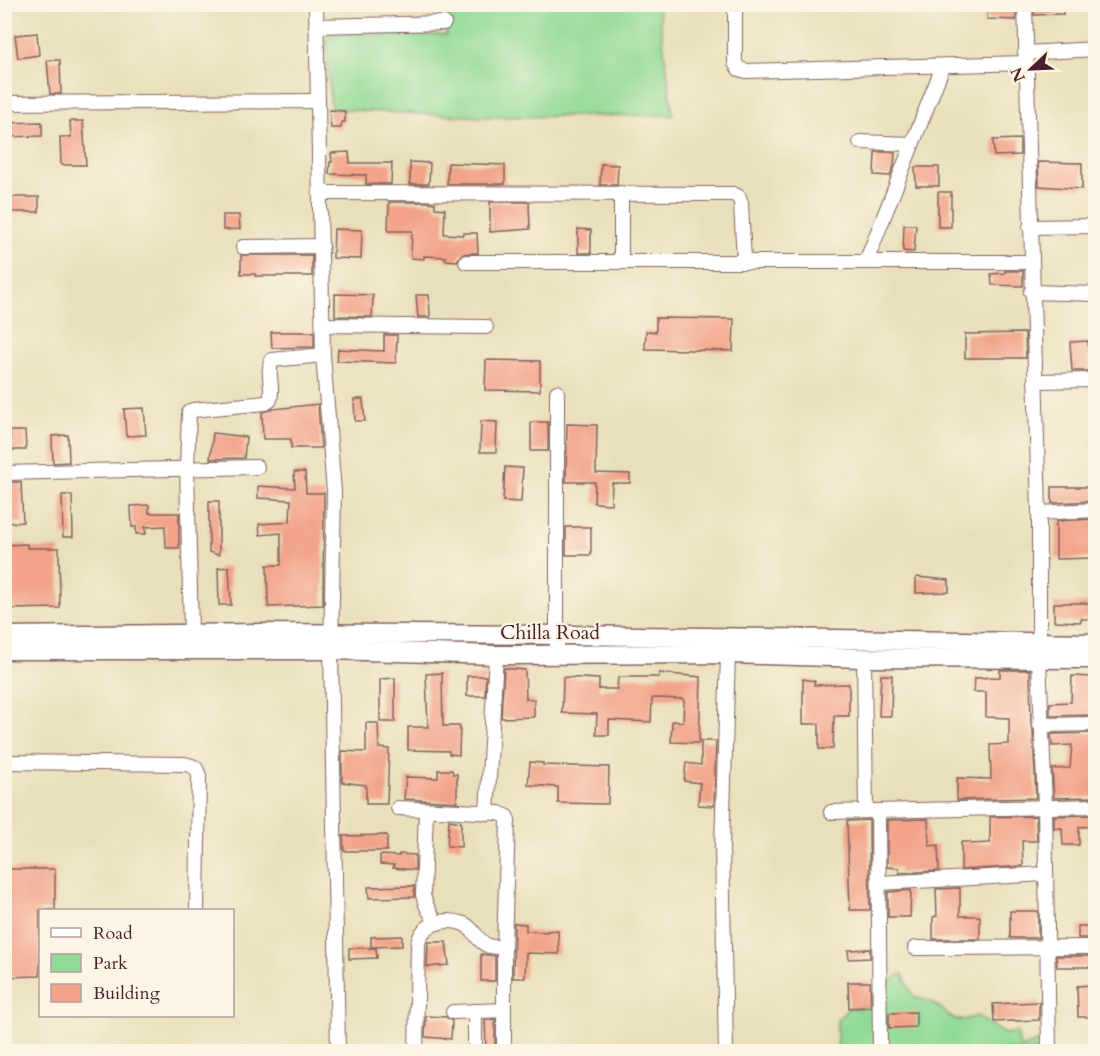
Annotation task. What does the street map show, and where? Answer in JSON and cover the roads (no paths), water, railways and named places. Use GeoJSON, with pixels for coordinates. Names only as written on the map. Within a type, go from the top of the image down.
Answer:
{"type":"FeatureCollection","features":[{"type":"Feature","properties":{"kind":"main road","name":"Chilla Road"},"geometry":{"type":"LineString","coordinates":[[4,636],[191,633],[496,655],[728,654],[864,658],[1039,651]]}},
{"type":"Feature","properties":{"kind":"main road","name":"Chilla Road"},"geometry":{"type":"LineString","coordinates":[[4,650],[557,635],[765,637],[1039,651],[1095,659]]}},
{"type":"Feature","properties":{"kind":"main road"},"geometry":{"type":"LineString","coordinates":[[1039,651],[1095,643]]}},
{"type":"Feature","properties":{"kind":"street"},"geometry":{"type":"LineString","coordinates":[[315,4],[324,355],[334,492],[332,642],[338,1052]]}},
{"type":"Feature","properties":{"kind":"street"},"geometry":{"type":"LineString","coordinates":[[735,4],[735,63],[739,69],[746,71],[942,66],[1095,49]]}},
{"type":"Feature","properties":{"kind":"street"},"geometry":{"type":"LineString","coordinates":[[1024,4],[1039,513],[1040,725],[1045,807],[1049,1052]]}},
{"type":"Feature","properties":{"kind":"street"},"geometry":{"type":"LineString","coordinates":[[1094,12],[1095,39]]}},
{"type":"Feature","properties":{"kind":"street"},"geometry":{"type":"LineString","coordinates":[[316,26],[444,23]]}},
{"type":"Feature","properties":{"kind":"street"},"geometry":{"type":"LineString","coordinates":[[866,262],[942,66]]}},
{"type":"Feature","properties":{"kind":"street"},"geometry":{"type":"LineString","coordinates":[[4,103],[318,101]]}},
{"type":"Feature","properties":{"kind":"street"},"geometry":{"type":"LineString","coordinates":[[860,142],[912,144]]}},
{"type":"Feature","properties":{"kind":"street"},"geometry":{"type":"LineString","coordinates":[[321,193],[733,194],[739,197],[741,203],[744,261]]}},
{"type":"Feature","properties":{"kind":"street"},"geometry":{"type":"LineString","coordinates":[[621,193],[621,261]]}},
{"type":"Feature","properties":{"kind":"street"},"geometry":{"type":"LineString","coordinates":[[1030,227],[1095,226]]}},
{"type":"Feature","properties":{"kind":"street"},"geometry":{"type":"LineString","coordinates":[[243,248],[322,246]]}},
{"type":"Feature","properties":{"kind":"street"},"geometry":{"type":"LineString","coordinates":[[466,262],[1031,262]]}},
{"type":"Feature","properties":{"kind":"street"},"geometry":{"type":"LineString","coordinates":[[1032,292],[1095,294]]}},
{"type":"Feature","properties":{"kind":"street"},"geometry":{"type":"LineString","coordinates":[[323,325],[486,327]]}},
{"type":"Feature","properties":{"kind":"street"},"geometry":{"type":"LineString","coordinates":[[191,633],[187,468],[189,412],[266,403],[272,395],[270,365],[272,360],[324,355]]}},
{"type":"Feature","properties":{"kind":"street"},"geometry":{"type":"LineString","coordinates":[[1035,381],[1095,380]]}},
{"type":"Feature","properties":{"kind":"street"},"geometry":{"type":"LineString","coordinates":[[557,392],[558,654]]}},
{"type":"Feature","properties":{"kind":"street"},"geometry":{"type":"LineString","coordinates":[[4,473],[257,467]]}},
{"type":"Feature","properties":{"kind":"street"},"geometry":{"type":"LineString","coordinates":[[1039,513],[1095,510]]}},
{"type":"Feature","properties":{"kind":"street"},"geometry":{"type":"LineString","coordinates":[[726,1052],[722,846],[728,654]]}},
{"type":"Feature","properties":{"kind":"street"},"geometry":{"type":"LineString","coordinates":[[487,813],[496,655]]}},
{"type":"Feature","properties":{"kind":"street"},"geometry":{"type":"LineString","coordinates":[[864,658],[872,811],[879,883],[880,1052]]}},
{"type":"Feature","properties":{"kind":"street"},"geometry":{"type":"LineString","coordinates":[[1040,725],[1095,724]]}},
{"type":"Feature","properties":{"kind":"street"},"geometry":{"type":"LineString","coordinates":[[4,762],[185,764],[194,766],[199,776],[197,909]]}},
{"type":"Feature","properties":{"kind":"street"},"geometry":{"type":"LineString","coordinates":[[831,812],[1095,806]]}},
{"type":"Feature","properties":{"kind":"street"},"geometry":{"type":"LineString","coordinates":[[398,808],[503,814],[508,820],[504,1052]]}},
{"type":"Feature","properties":{"kind":"street"},"geometry":{"type":"LineString","coordinates":[[426,810],[423,895],[436,922]]}},
{"type":"Feature","properties":{"kind":"street"},"geometry":{"type":"LineString","coordinates":[[879,883],[1046,874]]}},
{"type":"Feature","properties":{"kind":"street"},"geometry":{"type":"LineString","coordinates":[[417,1052],[418,944],[419,935],[424,929],[436,922],[461,923],[468,926],[488,946],[504,948]]}},
{"type":"Feature","properties":{"kind":"street"},"geometry":{"type":"LineString","coordinates":[[915,948],[1095,947]]}},
{"type":"Feature","properties":{"kind":"street"},"geometry":{"type":"LineString","coordinates":[[453,1012],[504,1010]]}},
{"type":"Feature","properties":{"kind":"street"},"geometry":{"type":"LineString","coordinates":[[475,1011],[475,1052]]}}]}
